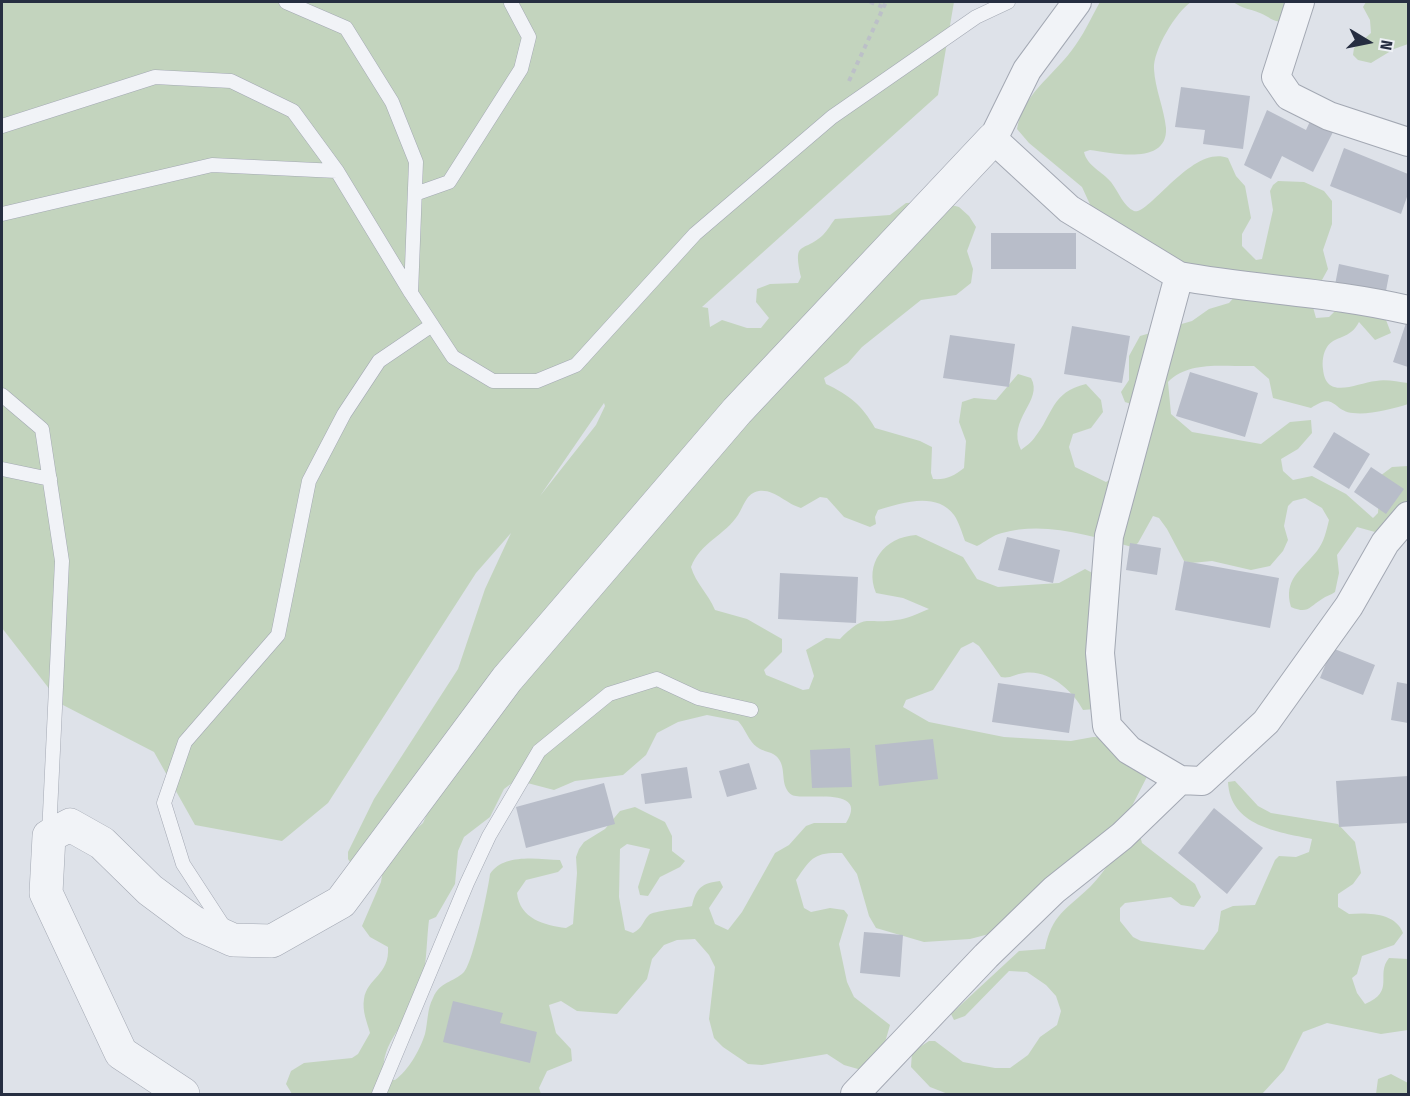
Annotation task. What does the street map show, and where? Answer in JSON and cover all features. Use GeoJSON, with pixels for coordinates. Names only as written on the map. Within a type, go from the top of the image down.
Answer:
{"type":"FeatureCollection","features":[{"type":"Feature","properties":{"kind":"street"},"geometry":{"type":"LineString","coordinates":[[183,1095],[121,1053],[46,893],[49,836],[70,825],[102,843],[150,890],[193,922],[233,940],[272,941],[341,902],[514,670],[737,411],[993,139],[1027,70],[1077,2]]}},
{"type":"Feature","properties":{"kind":"street"},"geometry":{"type":"LineString","coordinates":[[1300,2],[1276,77],[1288,96],[1329,116],[1408,142]]}},
{"type":"Feature","properties":{"kind":"street"},"geometry":{"type":"LineString","coordinates":[[993,139],[1069,209],[1179,276],[1237,287],[1374,302],[1408,310]]}},
{"type":"Feature","properties":{"kind":"street"},"geometry":{"type":"LineString","coordinates":[[1179,276],[1109,536],[1100,653],[1107,726],[1129,750],[1180,780],[1202,781],[1266,722],[1349,606],[1384,543],[1408,516]]}},
{"type":"Feature","properties":{"kind":"street"},"geometry":{"type":"LineString","coordinates":[[855,1095],[986,956],[1054,890],[1122,836],[1180,780]]}},
{"type":"Feature","properties":{"kind":"lane"},"geometry":{"type":"LineString","coordinates":[[286,2],[346,28],[392,102],[416,162],[411,293]]}},
{"type":"Feature","properties":{"kind":"lane"},"geometry":{"type":"LineString","coordinates":[[2,126],[155,77],[231,81],[293,111],[337,171],[453,357],[493,381],[537,381],[576,365],[695,234],[832,117],[976,17],[1008,2]]}},
{"type":"Feature","properties":{"kind":"lane"},"geometry":{"type":"LineString","coordinates":[[415,194],[449,182],[521,69],[529,37],[511,3]]}},
{"type":"Feature","properties":{"kind":"lane"},"geometry":{"type":"LineString","coordinates":[[2,214],[212,165],[337,171]]}},
{"type":"Feature","properties":{"kind":"lane"},"geometry":{"type":"LineString","coordinates":[[233,940],[183,864],[164,803],[185,742],[278,634],[309,482],[344,414],[378,361],[432,326]]}},
{"type":"Feature","properties":{"kind":"lane"},"geometry":{"type":"LineString","coordinates":[[2,395],[42,429],[62,561],[49,836]]}},
{"type":"Feature","properties":{"kind":"lane"},"geometry":{"type":"LineString","coordinates":[[2,469],[50,479]]}},
{"type":"Feature","properties":{"kind":"lane"},"geometry":{"type":"LineString","coordinates":[[379,1095],[467,882],[489,836],[539,751],[609,694],[657,679],[698,698],[751,710]]}},
{"type":"Feature","properties":{"kind":"path"},"geometry":{"type":"LineString","coordinates":[[870,2],[883,7]]}},
{"type":"Feature","properties":{"kind":"path"},"geometry":{"type":"LineString","coordinates":[[832,117],[886,2]]}},
{"type":"Feature","properties":{"kind":"green space"},"geometry":{"type":"Polygon","coordinates":[[[2,2],[954,2],[938,95],[702,307],[708,308],[710,327],[722,320],[747,328],[761,328],[769,318],[756,302],[757,289],[770,284],[798,283],[801,277],[799,252],[823,235],[835,219],[890,215],[906,203],[940,202],[959,207],[976,227],[967,251],[973,269],[971,283],[956,295],[921,300],[862,347],[848,363],[824,378],[826,384],[842,392],[854,402],[875,428],[920,441],[932,447],[931,473],[933,479],[942,479],[964,468],[966,441],[959,422],[962,402],[974,398],[996,400],[1018,374],[1031,378],[1034,386],[1033,395],[1018,429],[1021,450],[1034,439],[1059,398],[1074,388],[1086,384],[1101,400],[1103,412],[1091,428],[1073,434],[1069,447],[1075,467],[1106,482],[1112,478],[1143,408],[1125,402],[1121,392],[1129,380],[1129,356],[1140,336],[1192,321],[1209,309],[1229,303],[1238,293],[1231,277],[1224,269],[1214,269],[1197,275],[1093,211],[1082,187],[1029,143],[1017,129],[1025,106],[1039,86],[1076,45],[1100,2],[1191,2],[1166,32],[1155,61],[1155,76],[1166,128],[1164,140],[1158,148],[1149,152],[1124,154],[1090,150],[1084,152],[1086,157],[1108,178],[1124,202],[1134,211],[1141,210],[1186,170],[1200,161],[1214,157],[1228,158],[1236,176],[1245,186],[1251,218],[1242,234],[1242,246],[1256,260],[1262,259],[1273,210],[1270,191],[1273,185],[1278,181],[1304,182],[1324,191],[1332,201],[1332,224],[1323,250],[1328,269],[1311,300],[1316,318],[1329,317],[1338,308],[1386,320],[1391,333],[1375,340],[1359,322],[1351,332],[1330,343],[1327,347],[1323,361],[1325,379],[1330,385],[1343,388],[1380,380],[1408,383],[1408,404],[1366,413],[1346,412],[1334,403],[1325,401],[1311,408],[1273,398],[1269,379],[1254,366],[1208,366],[1186,370],[1168,382],[1171,414],[1192,432],[1261,444],[1290,422],[1311,420],[1312,433],[1298,449],[1281,459],[1283,471],[1293,480],[1312,476],[1346,494],[1373,518],[1378,513],[1380,476],[1392,467],[1408,466],[1408,514],[1375,532],[1357,527],[1337,555],[1339,573],[1335,592],[1305,610],[1291,607],[1289,589],[1295,576],[1319,548],[1329,520],[1322,508],[1305,498],[1293,501],[1288,506],[1284,526],[1288,540],[1283,551],[1270,566],[1251,570],[1212,561],[1191,563],[1184,561],[1167,529],[1159,518],[1153,516],[1138,543],[1132,547],[1100,538],[1051,529],[1018,530],[999,534],[977,546],[965,541],[954,515],[938,503],[907,502],[878,510],[875,517],[876,524],[870,527],[844,517],[827,498],[820,497],[801,508],[775,494],[759,491],[748,497],[733,522],[706,545],[691,567],[715,610],[747,619],[782,639],[782,652],[764,670],[766,675],[803,690],[809,689],[814,676],[806,650],[826,638],[840,639],[861,622],[900,619],[929,609],[903,598],[876,593],[873,582],[875,562],[886,547],[905,537],[916,535],[963,557],[977,579],[998,587],[1059,583],[1085,569],[1098,576],[1095,709],[1083,710],[1067,689],[1042,674],[1024,673],[1001,677],[979,646],[973,642],[961,648],[933,690],[906,700],[903,707],[929,722],[1004,737],[1071,741],[1093,737],[1128,738],[1153,765],[1132,806],[1142,843],[1195,884],[1201,897],[1194,907],[1181,905],[1171,897],[1125,903],[1120,908],[1120,921],[1133,937],[1141,941],[1204,950],[1218,931],[1221,911],[1233,906],[1255,905],[1275,860],[1279,856],[1296,857],[1309,852],[1312,839],[1271,829],[1246,818],[1231,797],[1228,782],[1235,781],[1258,806],[1271,813],[1338,824],[1355,842],[1361,873],[1353,884],[1338,894],[1338,907],[1349,914],[1372,914],[1387,917],[1399,926],[1403,933],[1394,945],[1362,956],[1357,974],[1352,978],[1357,993],[1365,1004],[1374,999],[1383,988],[1385,964],[1389,958],[1408,959],[1408,1030],[1381,1034],[1327,1023],[1303,1032],[1284,1070],[1262,1094],[948,1094],[930,1087],[911,1067],[912,1052],[929,1041],[935,1041],[963,1062],[995,1068],[1010,1068],[1028,1055],[1040,1037],[1057,1025],[1061,1011],[1056,996],[1046,985],[1027,972],[1009,971],[965,1016],[954,1020],[951,1014],[1019,951],[1045,949],[1052,928],[1061,913],[1093,884],[1111,861],[989,934],[970,939],[924,942],[876,928],[869,916],[857,874],[842,853],[833,853],[814,858],[796,880],[804,908],[811,912],[830,908],[844,910],[848,915],[839,944],[847,982],[854,997],[890,1025],[884,1046],[865,1071],[844,1065],[827,1054],[762,1065],[748,1064],[723,1047],[714,1038],[709,1019],[715,967],[709,955],[695,939],[677,940],[664,945],[652,959],[647,979],[617,1014],[577,1011],[561,1001],[549,1005],[556,1033],[571,1049],[572,1061],[547,1071],[539,1088],[541,1094],[292,1094],[286,1084],[291,1071],[304,1063],[352,1058],[358,1054],[370,1033],[364,1012],[364,999],[369,986],[386,964],[388,947],[370,937],[362,926],[381,882],[385,857],[423,823],[437,791],[352,865],[348,859],[348,852],[374,799],[458,669],[485,589],[511,533],[476,573],[328,803],[282,841],[195,825],[154,752],[61,704],[2,628],[2,2]],[[604,403],[540,496],[596,425],[605,406],[604,403]],[[707,715],[678,722],[657,733],[646,755],[623,775],[575,781],[554,790],[516,780],[504,789],[490,817],[464,837],[458,851],[455,884],[436,917],[429,920],[420,990],[412,1008],[388,1047],[384,1068],[386,1079],[395,1080],[409,1066],[423,1040],[431,1002],[436,992],[443,985],[460,976],[468,966],[480,926],[490,874],[503,863],[532,858],[560,860],[563,867],[558,872],[526,880],[517,893],[519,902],[528,915],[549,925],[566,928],[573,924],[576,857],[579,849],[584,842],[605,829],[620,811],[635,807],[665,822],[672,836],[672,851],[685,861],[680,867],[660,877],[648,896],[640,895],[638,887],[650,849],[627,844],[620,849],[619,897],[625,930],[633,933],[641,927],[649,915],[692,906],[698,891],[704,885],[720,881],[723,887],[709,908],[715,924],[728,930],[742,912],[775,853],[789,845],[806,826],[814,823],[846,823],[851,811],[849,803],[832,797],[792,795],[786,788],[782,765],[778,758],[754,745],[738,721],[707,715]]]}},
{"type":"Feature","properties":{"kind":"green space"},"geometry":{"type":"Polygon","coordinates":[[[1233,2],[1288,2],[1282,22],[1233,2]]]}},
{"type":"Feature","properties":{"kind":"green space"},"geometry":{"type":"Polygon","coordinates":[[[1366,2],[1408,2],[1408,44],[1394,49],[1371,63],[1358,60],[1353,55],[1354,48],[1371,33],[1370,20],[1363,7],[1366,2]]]}},
{"type":"Feature","properties":{"kind":"green space"},"geometry":{"type":"Polygon","coordinates":[[[1391,1074],[1408,1083],[1408,1094],[1376,1094],[1378,1079],[1391,1074]]]}},
{"type":"Feature","properties":{"kind":"building"},"geometry":{"type":"Polygon","coordinates":[[[1181,87],[1250,96],[1243,149],[1203,144],[1205,130],[1175,127],[1181,87]]]}},
{"type":"Feature","properties":{"kind":"building"},"geometry":{"type":"Polygon","coordinates":[[[1267,110],[1306,130],[1313,115],[1336,126],[1313,172],[1282,156],[1271,179],[1244,165],[1267,110]]]}},
{"type":"Feature","properties":{"kind":"building"},"geometry":{"type":"Polygon","coordinates":[[[1344,148],[1408,174],[1408,194],[1401,214],[1330,186],[1344,148]]]}},
{"type":"Feature","properties":{"kind":"building"},"geometry":{"type":"Polygon","coordinates":[[[991,233],[1076,233],[1076,269],[991,269],[991,233]]]}},
{"type":"Feature","properties":{"kind":"building"},"geometry":{"type":"Polygon","coordinates":[[[1339,264],[1389,275],[1385,296],[1335,285],[1339,264]]]}},
{"type":"Feature","properties":{"kind":"building"},"geometry":{"type":"Polygon","coordinates":[[[1406,323],[1408,324],[1408,367],[1393,362],[1406,323]]]}},
{"type":"Feature","properties":{"kind":"building"},"geometry":{"type":"Polygon","coordinates":[[[1072,326],[1130,336],[1122,383],[1064,374],[1072,326]]]}},
{"type":"Feature","properties":{"kind":"building"},"geometry":{"type":"Polygon","coordinates":[[[950,335],[1015,344],[1009,387],[943,378],[950,335]]]}},
{"type":"Feature","properties":{"kind":"building"},"geometry":{"type":"Polygon","coordinates":[[[1190,372],[1258,393],[1245,437],[1176,416],[1190,372]]]}},
{"type":"Feature","properties":{"kind":"building"},"geometry":{"type":"Polygon","coordinates":[[[1334,432],[1370,454],[1349,489],[1313,467],[1334,432]]]}},
{"type":"Feature","properties":{"kind":"building"},"geometry":{"type":"Polygon","coordinates":[[[1371,467],[1404,489],[1386,514],[1354,492],[1371,467]]]}},
{"type":"Feature","properties":{"kind":"building"},"geometry":{"type":"Polygon","coordinates":[[[1007,537],[1060,550],[1053,583],[998,570],[1007,537]]]}},
{"type":"Feature","properties":{"kind":"building"},"geometry":{"type":"Polygon","coordinates":[[[1130,543],[1161,548],[1157,575],[1126,570],[1130,543]]]}},
{"type":"Feature","properties":{"kind":"building"},"geometry":{"type":"Polygon","coordinates":[[[1184,561],[1279,578],[1270,628],[1175,610],[1184,561]]]}},
{"type":"Feature","properties":{"kind":"building"},"geometry":{"type":"Polygon","coordinates":[[[780,573],[858,577],[856,623],[778,619],[780,573]]]}},
{"type":"Feature","properties":{"kind":"building"},"geometry":{"type":"Polygon","coordinates":[[[1332,648],[1375,665],[1363,695],[1320,678],[1332,648]]]}},
{"type":"Feature","properties":{"kind":"building"},"geometry":{"type":"Polygon","coordinates":[[[1397,682],[1408,684],[1408,723],[1391,720],[1397,682]]]}},
{"type":"Feature","properties":{"kind":"building"},"geometry":{"type":"Polygon","coordinates":[[[998,683],[1075,694],[1069,733],[992,722],[998,683]]]}},
{"type":"Feature","properties":{"kind":"building"},"geometry":{"type":"Polygon","coordinates":[[[933,739],[938,779],[879,786],[875,745],[933,739]]]}},
{"type":"Feature","properties":{"kind":"building"},"geometry":{"type":"Polygon","coordinates":[[[850,748],[852,787],[812,788],[810,750],[850,748]]]}},
{"type":"Feature","properties":{"kind":"building"},"geometry":{"type":"Polygon","coordinates":[[[749,763],[757,789],[727,797],[719,771],[749,763]]]}},
{"type":"Feature","properties":{"kind":"building"},"geometry":{"type":"Polygon","coordinates":[[[687,767],[692,798],[645,804],[641,774],[687,767]]]}},
{"type":"Feature","properties":{"kind":"building"},"geometry":{"type":"Polygon","coordinates":[[[1408,776],[1408,823],[1339,827],[1336,781],[1408,776]]]}},
{"type":"Feature","properties":{"kind":"building"},"geometry":{"type":"Polygon","coordinates":[[[604,783],[615,824],[526,848],[516,807],[604,783]]]}},
{"type":"Feature","properties":{"kind":"building"},"geometry":{"type":"Polygon","coordinates":[[[1214,808],[1263,848],[1227,894],[1178,853],[1214,808]]]}},
{"type":"Feature","properties":{"kind":"building"},"geometry":{"type":"Polygon","coordinates":[[[864,932],[903,935],[900,977],[860,973],[864,932]]]}},
{"type":"Feature","properties":{"kind":"building"},"geometry":{"type":"Polygon","coordinates":[[[453,1001],[503,1013],[500,1023],[537,1032],[530,1063],[443,1042],[453,1001]]]}}]}
